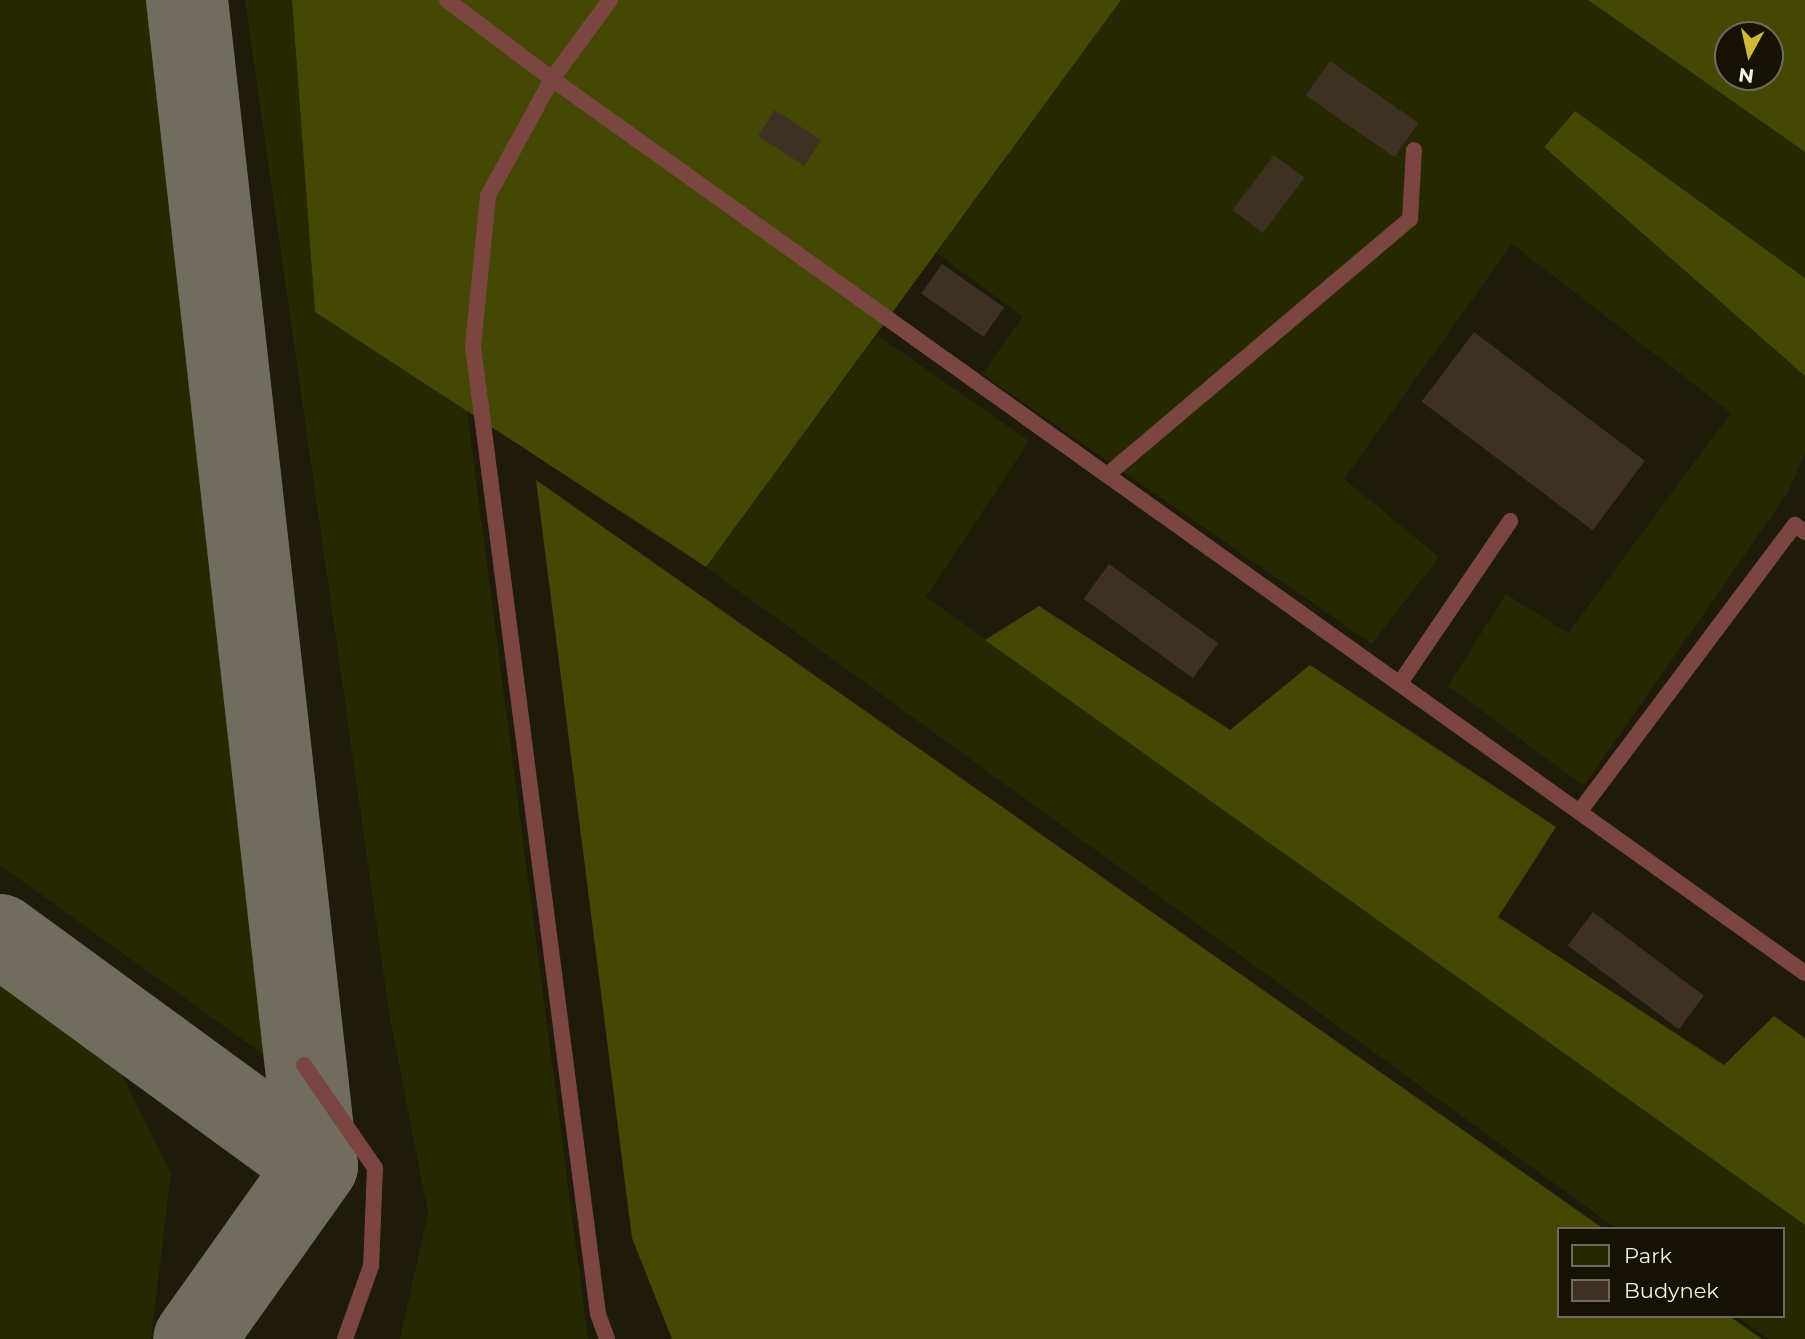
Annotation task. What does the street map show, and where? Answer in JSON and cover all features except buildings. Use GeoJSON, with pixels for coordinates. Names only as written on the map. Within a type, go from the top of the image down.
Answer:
{"type":"FeatureCollection","features":[{"type":"Feature","properties":{"kind":"lane"},"geometry":{"type":"LineString","coordinates":[[447,0],[552,79],[1805,973]]}},
{"type":"Feature","properties":{"kind":"lane"},"geometry":{"type":"LineString","coordinates":[[607,1339],[598,1314],[472,346],[488,196],[552,79],[610,0]]}},
{"type":"Feature","properties":{"kind":"lane"},"geometry":{"type":"LineString","coordinates":[[1107,475],[1410,219],[1414,150]]}},
{"type":"Feature","properties":{"kind":"lane"},"geometry":{"type":"LineString","coordinates":[[1400,683],[1510,521]]}},
{"type":"Feature","properties":{"kind":"lane"},"geometry":{"type":"LineString","coordinates":[[1580,811],[1795,525],[1805,532]]}},
{"type":"Feature","properties":{"kind":"lane"},"geometry":{"type":"LineString","coordinates":[[304,1065],[375,1168],[371,1266],[345,1339]]}},
{"type":"Feature","properties":{"kind":"green space"},"geometry":{"type":"Polygon","coordinates":[[[0,0],[159,0],[293,1076],[0,865],[0,0]]]}},
{"type":"Feature","properties":{"kind":"green space"},"geometry":{"type":"Polygon","coordinates":[[[245,0],[292,0],[315,312],[467,411],[588,1339],[400,1339],[428,1213],[390,1018],[245,0]]]}},
{"type":"Feature","properties":{"kind":"green space"},"geometry":{"type":"Polygon","coordinates":[[[1121,0],[1588,0],[1714,88],[1714,91],[1718,91],[1805,152],[1805,278],[1575,111],[1544,147],[1805,376],[1805,453],[1789,491],[1584,786],[1448,686],[1506,594],[1568,633],[1731,413],[1512,244],[1344,479],[1439,557],[1372,644],[982,374],[1023,317],[937,253],[1121,0]]]}},
{"type":"Feature","properties":{"kind":"green space"},"geometry":{"type":"Polygon","coordinates":[[[877,335],[1029,441],[926,597],[1805,1225],[1805,1339],[1768,1339],[1740,1318],[1784,1318],[1784,1227],[1614,1227],[706,567],[877,335]]]}},
{"type":"Feature","properties":{"kind":"green space"},"geometry":{"type":"Polygon","coordinates":[[[0,976],[114,1058],[171,1173],[151,1339],[0,1339],[0,976]]]}},
{"type":"Feature","properties":{"kind":"shaded area"},"geometry":{"type":"Polygon","coordinates":[[[292,0],[1121,0],[706,567],[315,312],[292,0]]]}},
{"type":"Feature","properties":{"kind":"shaded area"},"geometry":{"type":"Polygon","coordinates":[[[1588,0],[1805,0],[1805,152],[1718,91],[1784,91],[1784,21],[1714,21],[1714,88],[1588,0]]]}},
{"type":"Feature","properties":{"kind":"shaded area"},"geometry":{"type":"Polygon","coordinates":[[[1575,111],[1805,278],[1805,376],[1544,147],[1575,111]]]}},
{"type":"Feature","properties":{"kind":"shaded area"},"geometry":{"type":"Polygon","coordinates":[[[536,480],[1601,1227],[1556,1227],[1556,1318],[1732,1318],[1762,1339],[672,1339],[632,1238],[536,480]]]}},
{"type":"Feature","properties":{"kind":"shaded area"},"geometry":{"type":"Polygon","coordinates":[[[1039,606],[1230,730],[1310,665],[1556,827],[1498,917],[1724,1065],[1774,1016],[1805,1038],[1805,1225],[985,640],[1039,606]]]}},
{"type":"Feature","properties":{"kind":"taxiway"},"geometry":{"type":"LineString","coordinates":[[187,0],[317,1166],[194,1339]]}},
{"type":"Feature","properties":{"kind":"taxiway"},"geometry":{"type":"LineString","coordinates":[[0,935],[317,1166]]}}]}
